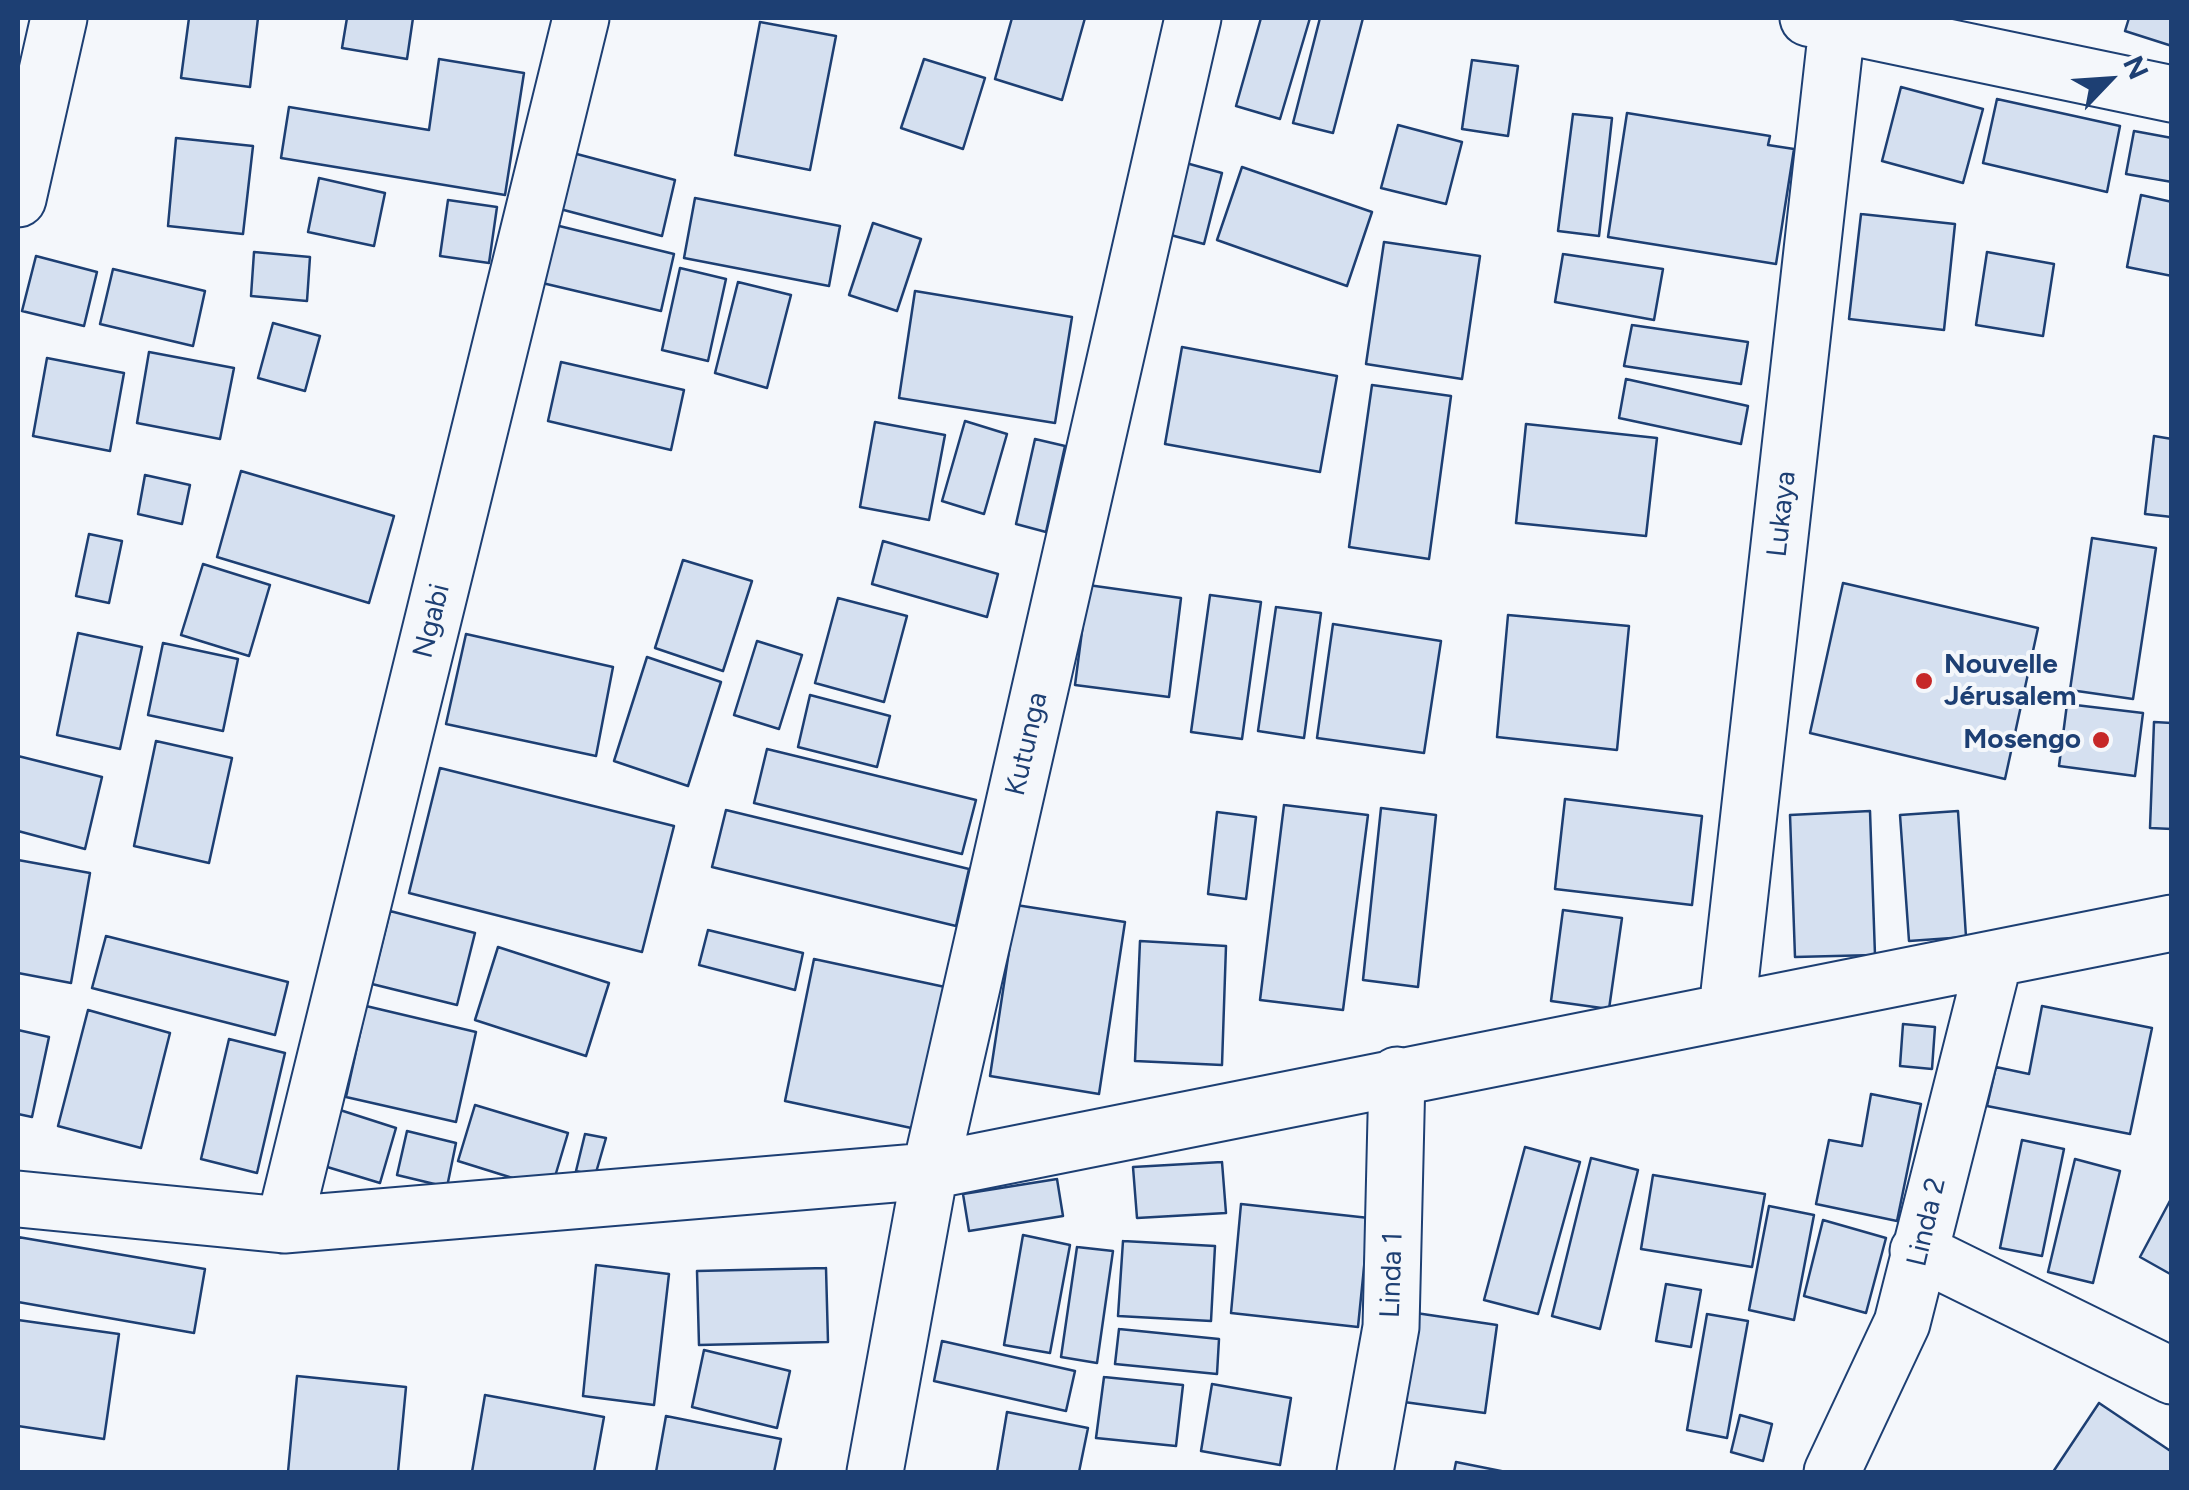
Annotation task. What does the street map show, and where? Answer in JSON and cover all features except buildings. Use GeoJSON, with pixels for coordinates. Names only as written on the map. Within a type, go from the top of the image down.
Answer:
{"type":"FeatureCollection","features":[{"type":"Feature","properties":{"kind":"street"},"geometry":{"type":"LineString","coordinates":[[18,199],[59,18]]}},
{"type":"Feature","properties":{"kind":"street","name":"Ngabi"},"geometry":{"type":"LineString","coordinates":[[284,1225],[581,18]]}},
{"type":"Feature","properties":{"kind":"street","name":"Kutunga"},"geometry":{"type":"LineString","coordinates":[[875,1472],[930,1170],[1192,18]]}},
{"type":"Feature","properties":{"kind":"street"},"geometry":{"type":"LineString","coordinates":[[1827,19],[2172,94]]}},
{"type":"Feature","properties":{"kind":"street","name":"Lukaya"},"geometry":{"type":"LineString","coordinates":[[1727,1010],[1827,19]]}},
{"type":"Feature","properties":{"kind":"street"},"geometry":{"type":"LineString","coordinates":[[18,1199],[284,1225],[930,1170],[2172,922]]}},
{"type":"Feature","properties":{"kind":"street","name":"Linda 2"},"geometry":{"type":"LineString","coordinates":[[1832,1472],[1902,1323],[1994,960]]}},
{"type":"Feature","properties":{"kind":"street","name":"Linda 1"},"geometry":{"type":"LineString","coordinates":[[1364,1472],[1392,1327],[1398,1075]]}},
{"type":"Feature","properties":{"kind":"street"},"geometry":{"type":"LineString","coordinates":[[1918,1251],[2172,1376]]}},
{"type":"Feature","properties":{"kind":"place","name":"Nouvelle Jérusalem"},"geometry":{"type":"Point","coordinates":[1924,681]}},
{"type":"Feature","properties":{"kind":"place","name":"Mosengo"},"geometry":{"type":"Point","coordinates":[2101,740]}}]}
